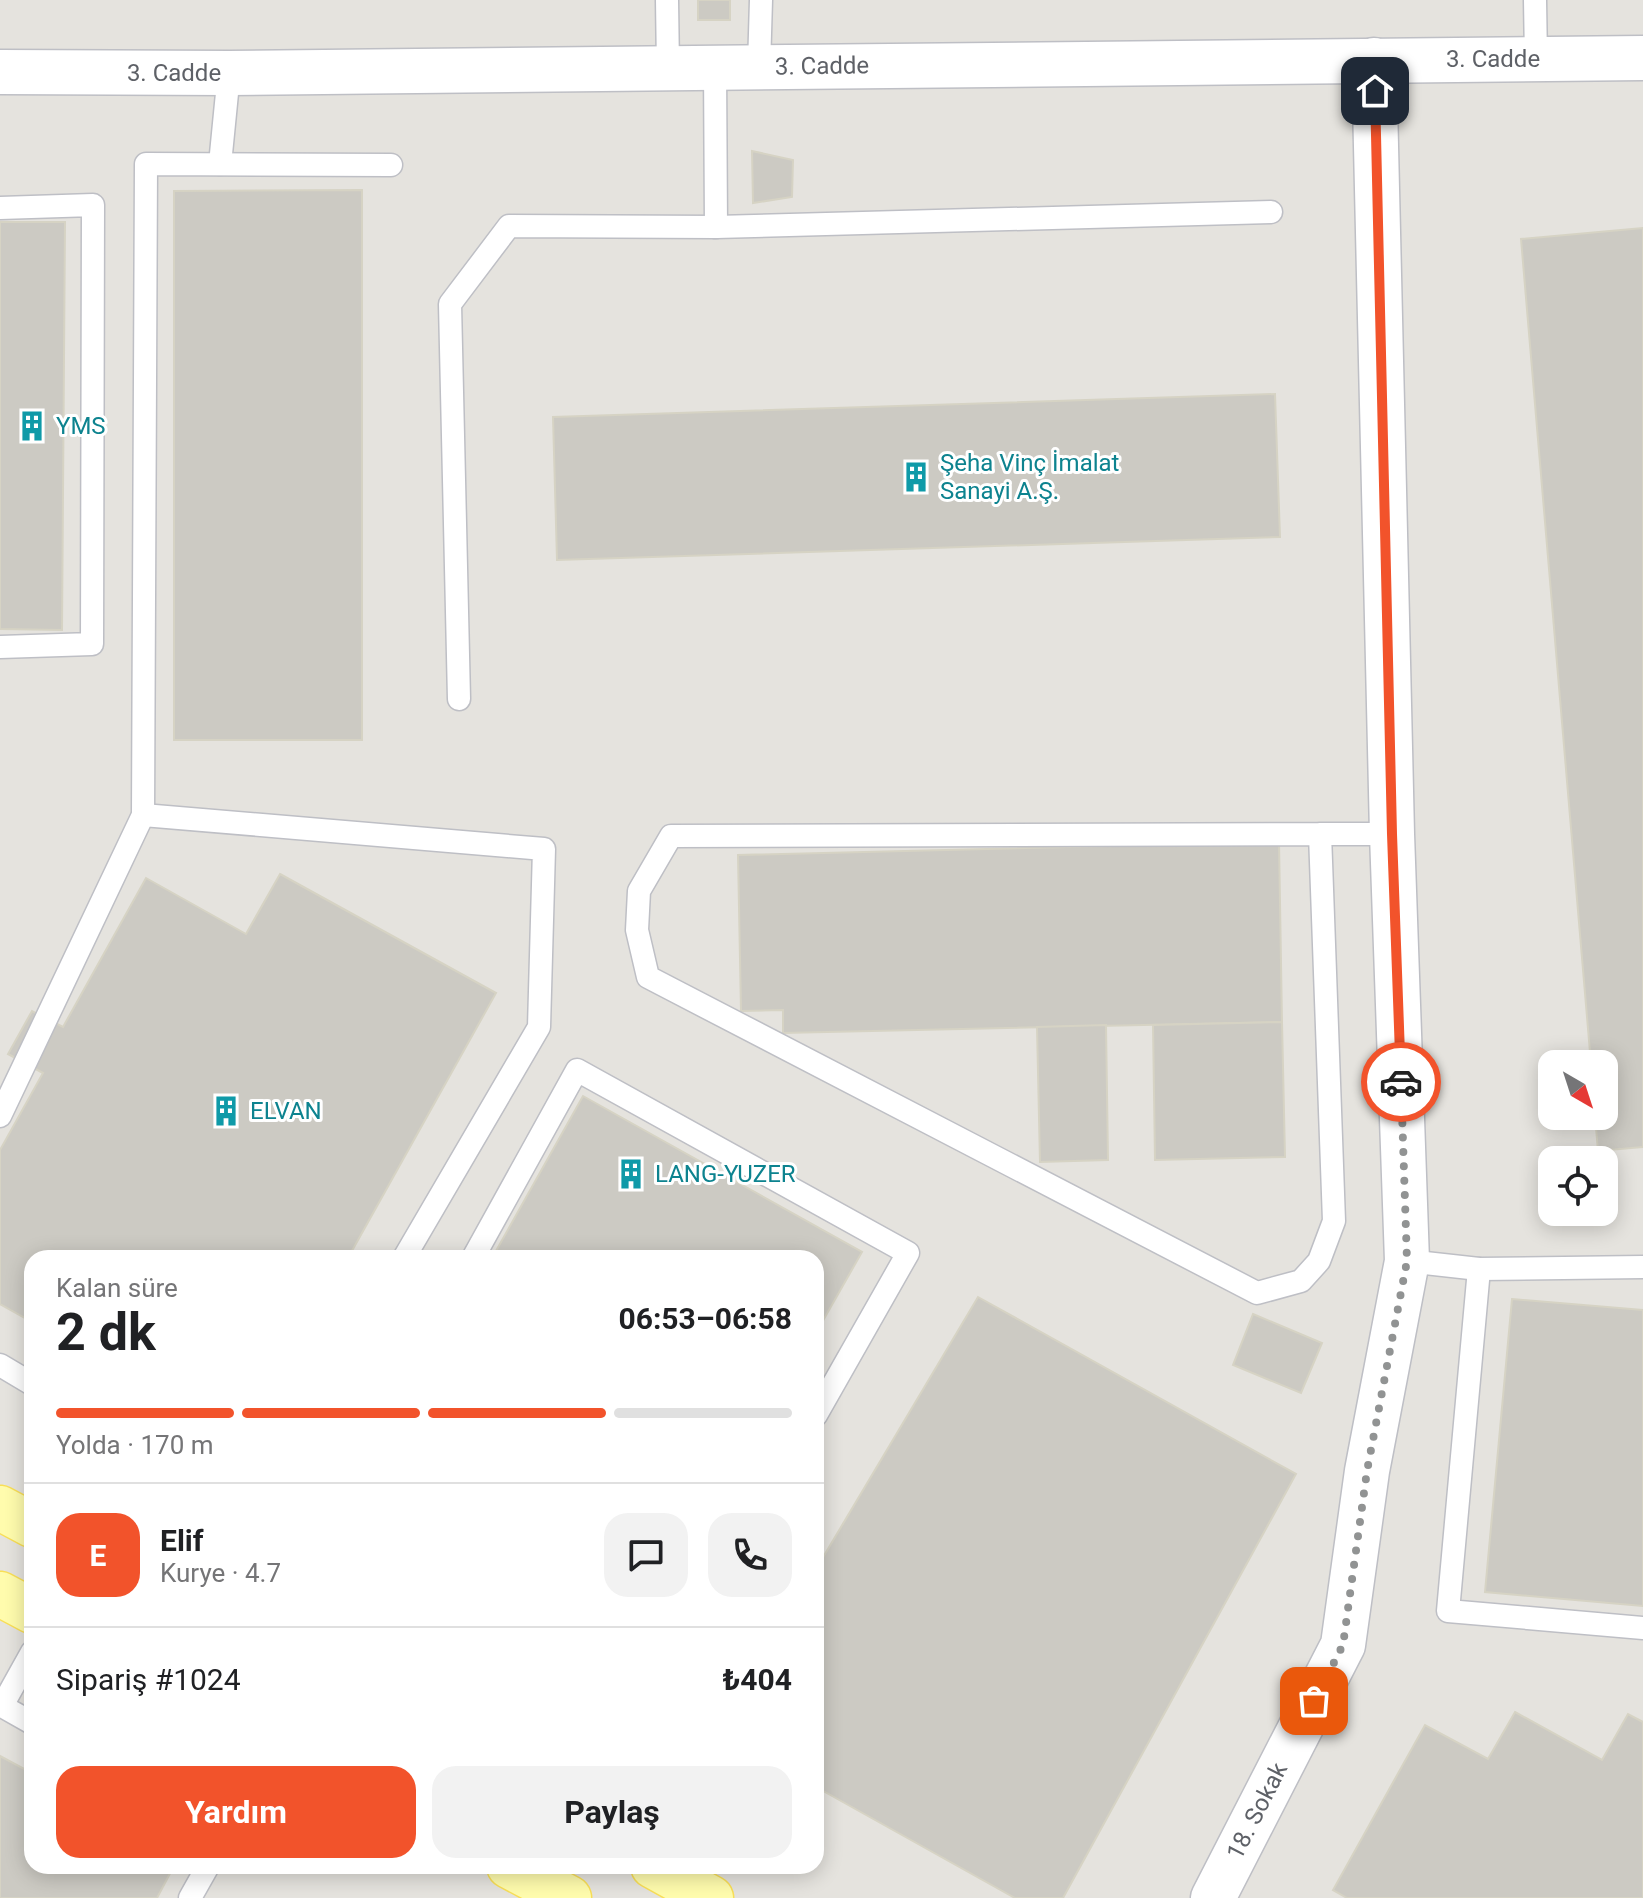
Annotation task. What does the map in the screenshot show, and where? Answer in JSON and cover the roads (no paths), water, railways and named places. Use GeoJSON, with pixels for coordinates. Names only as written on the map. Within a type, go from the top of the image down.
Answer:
{"type":"FeatureCollection","features":[{"type":"Feature","properties":{"kind":"main road"},"geometry":{"type":"LineString","coordinates":[[0,1508],[24,1521]]}},
{"type":"Feature","properties":{"kind":"main road"},"geometry":{"type":"LineString","coordinates":[[0,1594],[24,1607]]}},
{"type":"Feature","properties":{"kind":"main road"},"geometry":{"type":"LineString","coordinates":[[524,1874],[569,1898]]}},
{"type":"Feature","properties":{"kind":"main road"},"geometry":{"type":"LineString","coordinates":[[668,1874],[711,1898]]}},
{"type":"Feature","properties":{"kind":"street","name":"3. Cadde"},"geometry":{"type":"LineString","coordinates":[[0,72],[229,73],[1643,58]]}},
{"type":"Feature","properties":{"kind":"street","name":"18. Sokak"},"geometry":{"type":"LineString","coordinates":[[1213,1898],[1343,1645],[1367,1471],[1407,1261],[1392,834],[1374,60]]}},
{"type":"Feature","properties":{"kind":"lane"},"geometry":{"type":"LineString","coordinates":[[667,0],[668,68]]}},
{"type":"Feature","properties":{"kind":"lane"},"geometry":{"type":"LineString","coordinates":[[759,67],[761,0]]}},
{"type":"Feature","properties":{"kind":"lane"},"geometry":{"type":"LineString","coordinates":[[1535,0],[1536,59]]}},
{"type":"Feature","properties":{"kind":"lane"},"geometry":{"type":"LineString","coordinates":[[715,67],[716,227]]}},
{"type":"Feature","properties":{"kind":"lane"},"geometry":{"type":"LineString","coordinates":[[220,164],[229,73]]}},
{"type":"Feature","properties":{"kind":"lane"},"geometry":{"type":"LineString","coordinates":[[0,1116],[143,815],[146,164],[391,165]]}},
{"type":"Feature","properties":{"kind":"lane"},"geometry":{"type":"LineString","coordinates":[[0,208],[93,205],[92,644],[0,647]]}},
{"type":"Feature","properties":{"kind":"lane"},"geometry":{"type":"LineString","coordinates":[[459,699],[450,304],[509,226],[716,227],[1271,212]]}},
{"type":"Feature","properties":{"kind":"lane"},"geometry":{"type":"LineString","coordinates":[[143,815],[544,849],[539,1027],[409,1250]]}},
{"type":"Feature","properties":{"kind":"lane"},"geometry":{"type":"LineString","coordinates":[[1320,834],[1334,1221],[1319,1261],[1301,1281],[1257,1293],[648,977],[637,930],[639,891],[671,836],[1320,834],[1392,834]]}},
{"type":"Feature","properties":{"kind":"lane"},"geometry":{"type":"LineString","coordinates":[[477,1250],[577,1070],[908,1253],[824,1401]]}},
{"type":"Feature","properties":{"kind":"lane"},"geometry":{"type":"LineString","coordinates":[[1407,1261],[1479,1269],[1643,1267]]}},
{"type":"Feature","properties":{"kind":"lane"},"geometry":{"type":"LineString","coordinates":[[1479,1269],[1448,1611],[1643,1628]]}},
{"type":"Feature","properties":{"kind":"lane"},"geometry":{"type":"LineString","coordinates":[[0,1365],[24,1379]]}},
{"type":"Feature","properties":{"kind":"lane"},"geometry":{"type":"LineString","coordinates":[[24,1666],[1,1706],[24,1719]]}},
{"type":"Feature","properties":{"kind":"lane"},"geometry":{"type":"LineString","coordinates":[[190,1898],[204,1874]]}},
{"type":"Feature","properties":{"kind":"place","name":"YMS"},"geometry":{"type":"Point","coordinates":[32,426]}},
{"type":"Feature","properties":{"kind":"place","name":"Şeha Vinç İmalat Sanayi A.Ş."},"geometry":{"type":"Point","coordinates":[916,477]}},
{"type":"Feature","properties":{"kind":"place","name":"ELVAN"},"geometry":{"type":"Point","coordinates":[226,1111]}},
{"type":"Feature","properties":{"kind":"place","name":"LANG-YUZER"},"geometry":{"type":"Point","coordinates":[631,1174]}}]}
